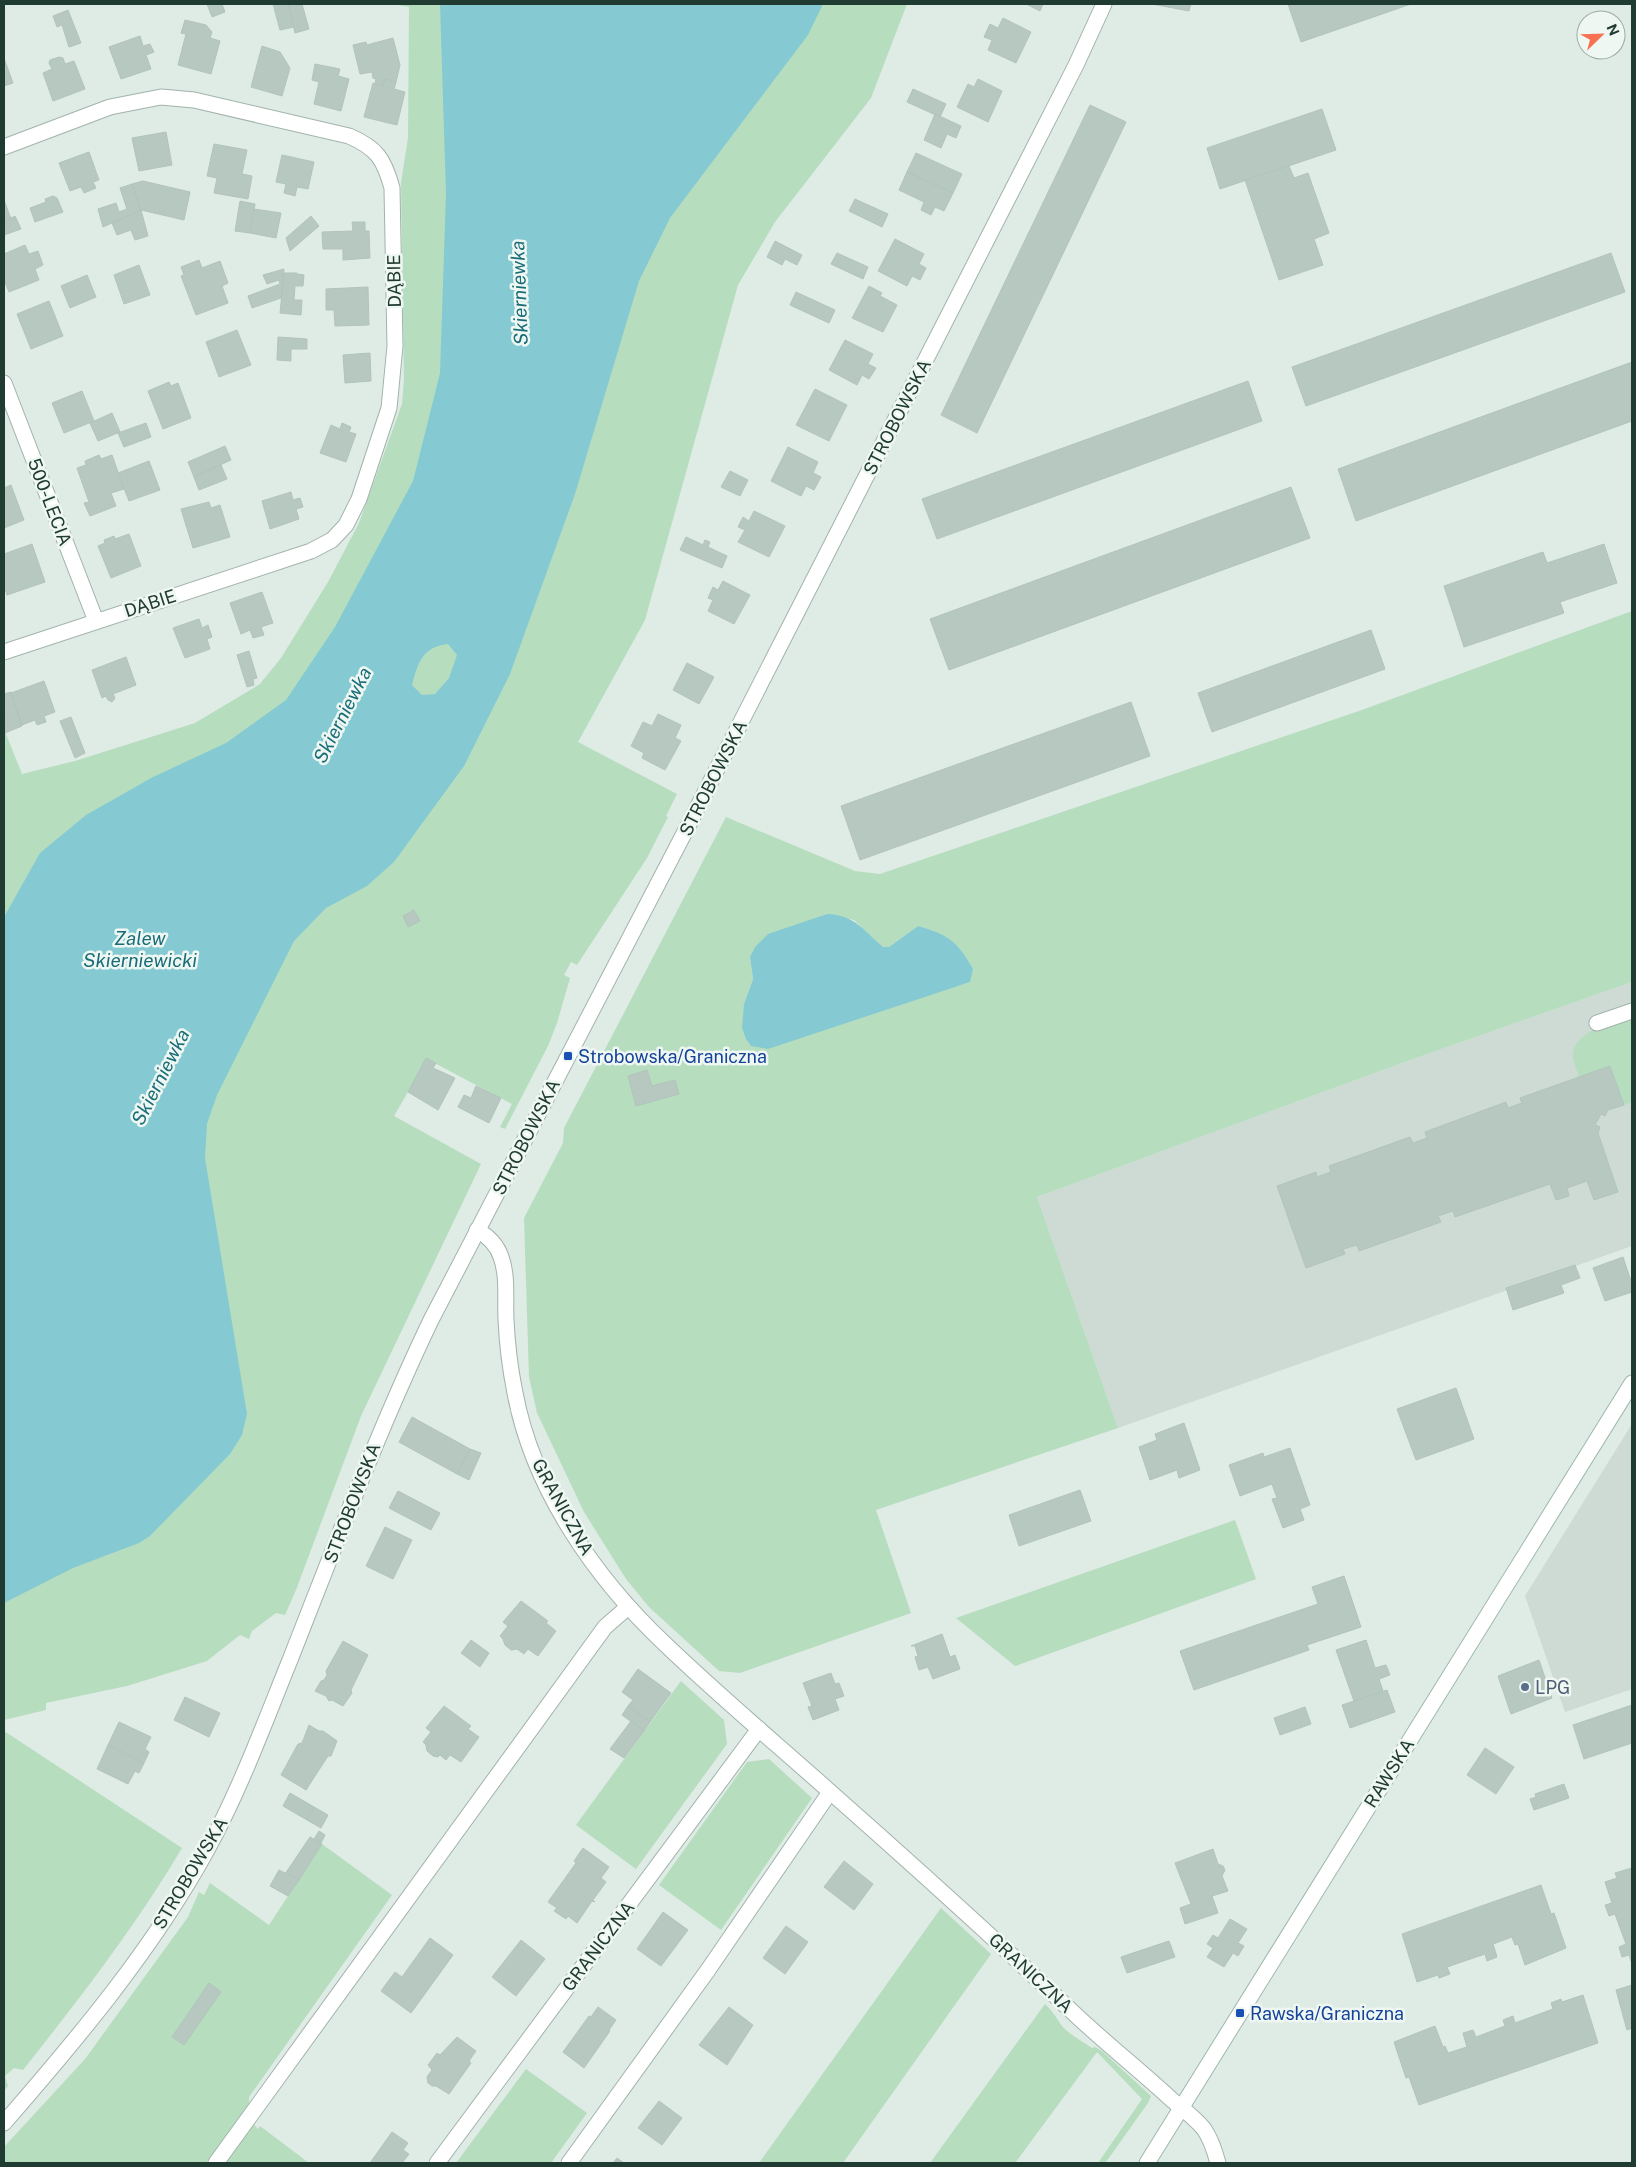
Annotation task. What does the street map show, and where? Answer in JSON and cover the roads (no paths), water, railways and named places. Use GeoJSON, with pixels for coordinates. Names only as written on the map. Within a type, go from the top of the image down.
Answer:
{"type":"FeatureCollection","features":[{"type":"Feature","properties":{"kind":"street","name":"STROBOWSKA"},"geometry":{"type":"LineString","coordinates":[[4,2123],[64,2054],[117,1986],[159,1928],[207,1851],[249,1762],[402,1381],[477,1230],[708,786],[1076,65],[1104,4]]}},
{"type":"Feature","properties":{"kind":"street","name":"DĄBIE"},"geometry":{"type":"LineString","coordinates":[[4,147],[110,107],[139,100],[177,97],[349,136],[365,143],[377,153],[386,169],[392,188],[395,346],[389,408],[359,499],[346,525],[332,540],[312,551],[96,620],[4,652]]}},
{"type":"Feature","properties":{"kind":"street","name":"500-LECIA"},"geometry":{"type":"LineString","coordinates":[[4,383],[96,620]]}},
{"type":"Feature","properties":{"kind":"street"},"geometry":{"type":"LineString","coordinates":[[1597,1023],[1632,1010]]}},
{"type":"Feature","properties":{"kind":"street","name":"GRANICZNA"},"geometry":{"type":"LineString","coordinates":[[477,1230],[487,1236],[494,1244],[500,1255],[504,1270],[511,1372],[520,1416],[535,1460],[558,1507],[583,1548],[610,1586],[664,1643],[985,1930],[1107,2044],[1182,2108],[1205,2130],[1213,2146],[1218,2163]]}},
{"type":"Feature","properties":{"kind":"street","name":"RAWSKA"},"geometry":{"type":"LineString","coordinates":[[1147,2163],[1632,1383]]}},
{"type":"Feature","properties":{"kind":"street"},"geometry":{"type":"LineString","coordinates":[[216,2163],[605,1627],[628,1607]]}},
{"type":"Feature","properties":{"kind":"street","name":"GRANICZNA"},"geometry":{"type":"LineString","coordinates":[[437,2163],[759,1729]]}},
{"type":"Feature","properties":{"kind":"street"},"geometry":{"type":"LineString","coordinates":[[569,2163],[708,1970],[830,1792]]}},
{"type":"Feature","properties":{"kind":"water","name":"Zalew Skierniewicki"},"geometry":{"type":"Polygon","coordinates":[[[440,4],[823,4],[808,35],[670,218],[639,281],[575,494],[510,674],[464,766],[394,862],[367,886],[326,908],[294,941],[217,1095],[207,1124],[205,1158],[247,1414],[242,1435],[230,1454],[150,1536],[139,1543],[73,1568],[4,1603],[4,917],[40,853],[86,815],[153,777],[226,743],[286,700],[335,627],[413,481],[440,373],[446,194],[440,4]],[[448,644],[427,652],[419,663],[412,685],[422,695],[435,694],[449,678],[457,655],[448,644]]]}},
{"type":"Feature","properties":{"kind":"water"},"geometry":{"type":"Polygon","coordinates":[[[827,914],[852,920],[883,947],[889,947],[918,926],[945,936],[957,945],[973,969],[970,982],[768,1049],[751,1046],[742,1028],[744,1004],[753,979],[750,957],[755,947],[768,934],[827,914]]]}},
{"type":"Feature","properties":{"kind":"place","name":"Strobowska/Graniczna"},"geometry":{"type":"Point","coordinates":[568,1056]}},
{"type":"Feature","properties":{"kind":"place","name":"LPG"},"geometry":{"type":"Point","coordinates":[1525,1687]}},
{"type":"Feature","properties":{"kind":"place","name":"Rawska/Graniczna"},"geometry":{"type":"Point","coordinates":[1240,2013]}},
{"type":"Feature","properties":{"kind":"water label","name":"Skierniewka"},"geometry":{"type":"Point","coordinates":[519,293]}},
{"type":"Feature","properties":{"kind":"water label","name":"Skierniewka"},"geometry":{"type":"Point","coordinates":[342,715]}},
{"type":"Feature","properties":{"kind":"water label","name":"Skierniewka"},"geometry":{"type":"Point","coordinates":[160,1077]}}]}
